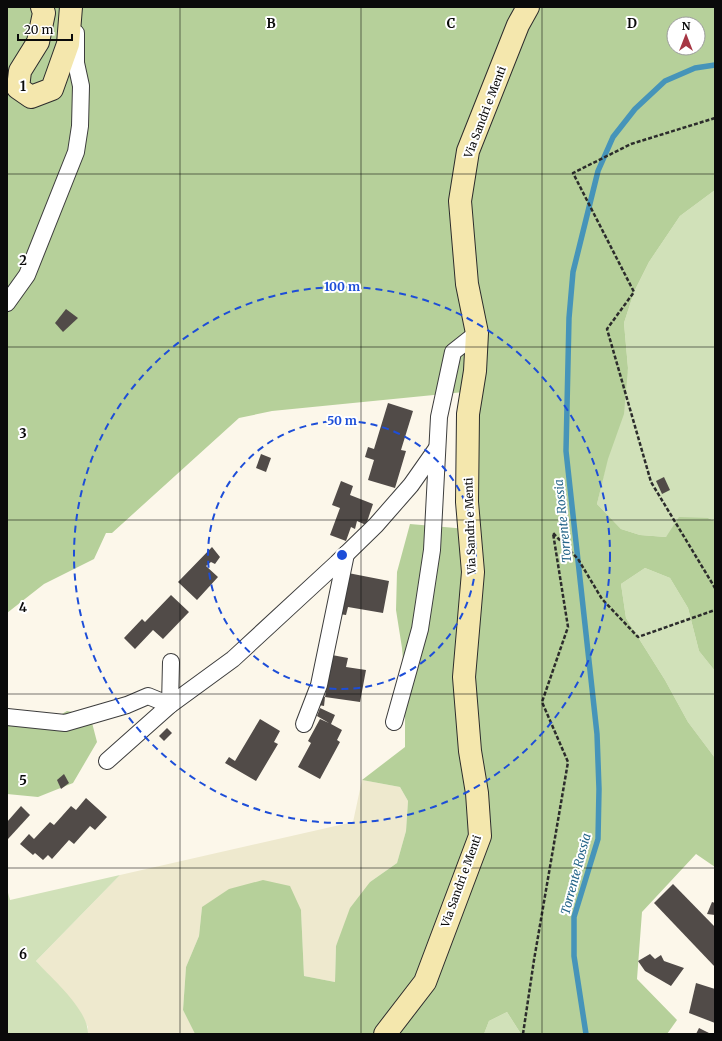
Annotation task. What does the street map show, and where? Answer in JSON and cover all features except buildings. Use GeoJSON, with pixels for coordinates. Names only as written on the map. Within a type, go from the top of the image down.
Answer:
{"type":"FeatureCollection","features":[{"type":"Feature","properties":{"kind":"main road"},"geometry":{"type":"LineString","coordinates":[[42,7],[44,13],[38,42],[20,71],[18,88],[31,97],[52,90],[68,44],[70,13]]}},
{"type":"Feature","properties":{"kind":"main road","name":"Via Sandri e Menti"},"geometry":{"type":"LineString","coordinates":[[385,1034],[425,982],[480,836],[477,793],[470,751],[464,678],[473,572],[467,502],[468,414],[475,370],[477,333],[467,284],[460,201],[468,151],[518,25],[528,7]]}},
{"type":"Feature","properties":{"kind":"street"},"geometry":{"type":"LineString","coordinates":[[7,303],[27,275],[76,152],[80,126],[81,86],[76,63],[76,30],[70,13]]}},
{"type":"Feature","properties":{"kind":"street"},"geometry":{"type":"LineString","coordinates":[[394,722],[420,629],[432,550],[439,417],[453,352],[477,333]]}},
{"type":"Feature","properties":{"kind":"street"},"geometry":{"type":"LineString","coordinates":[[107,760],[170,705],[233,659],[346,554],[376,525],[411,485],[437,448]]}},
{"type":"Feature","properties":{"kind":"street"},"geometry":{"type":"LineString","coordinates":[[304,724],[319,685],[346,554]]}},
{"type":"Feature","properties":{"kind":"street"},"geometry":{"type":"LineString","coordinates":[[170,705],[171,662]]}},
{"type":"Feature","properties":{"kind":"street"},"geometry":{"type":"LineString","coordinates":[[7,717],[65,723],[127,705],[148,696],[170,705]]}},
{"type":"Feature","properties":{"kind":"path"},"geometry":{"type":"LineString","coordinates":[[715,118],[631,144],[573,173],[634,292],[607,329],[651,482],[715,588]]}},
{"type":"Feature","properties":{"kind":"path"},"geometry":{"type":"LineString","coordinates":[[523,1034],[534,960],[568,762],[542,702],[568,626],[552,533],[578,559],[602,600],[638,637],[715,610]]}},
{"type":"Feature","properties":{"kind":"shaded area"},"geometry":{"type":"Polygon","coordinates":[[[362,780],[400,787],[408,801],[406,831],[397,863],[370,882],[336,946],[335,982],[304,976],[301,910],[202,907],[199,936],[186,967],[183,1010],[195,1034],[88,1034],[88,1027],[76,1006],[36,961],[120,875],[353,822],[362,780]]]}},
{"type":"Feature","properties":{"kind":"green space"},"geometry":{"type":"Polygon","coordinates":[[[7,7],[715,7],[715,190],[680,216],[649,262],[634,292],[624,323],[628,368],[624,414],[608,459],[597,504],[621,529],[640,535],[666,537],[679,517],[708,518],[715,521],[715,671],[699,651],[688,608],[670,578],[645,568],[621,584],[626,618],[665,680],[688,722],[715,758],[715,867],[696,854],[642,912],[637,979],[677,1020],[667,1034],[521,1034],[507,1012],[489,1021],[484,1034],[195,1034],[183,1010],[186,967],[199,936],[202,907],[229,889],[263,880],[290,886],[301,910],[304,976],[335,982],[336,946],[350,908],[370,882],[397,863],[406,831],[408,801],[400,787],[362,780],[405,747],[405,686],[402,648],[396,610],[397,572],[410,524],[467,529],[464,392],[272,411],[239,418],[112,533],[106,533],[94,559],[44,584],[7,613],[7,7]]]}},
{"type":"Feature","properties":{"kind":"green space"},"geometry":{"type":"Polygon","coordinates":[[[715,190],[715,521],[708,518],[666,537],[640,535],[621,529],[597,504],[628,368],[624,323],[634,292],[649,262],[680,216],[715,190]]]}},
{"type":"Feature","properties":{"kind":"green space"},"geometry":{"type":"Polygon","coordinates":[[[645,568],[670,578],[688,608],[699,651],[715,671],[715,758],[688,722],[665,680],[626,618],[621,584],[645,568]]]}},
{"type":"Feature","properties":{"kind":"green space"},"geometry":{"type":"Polygon","coordinates":[[[67,711],[90,715],[97,742],[73,783],[38,797],[7,794],[7,724],[48,722],[67,711]]]}},
{"type":"Feature","properties":{"kind":"green space"},"geometry":{"type":"Polygon","coordinates":[[[120,875],[36,961],[76,1005],[87,1025],[88,1034],[7,1034],[7,889],[10,900],[120,875]]]}},
{"type":"Feature","properties":{"kind":"green space"},"geometry":{"type":"Polygon","coordinates":[[[507,1012],[521,1034],[484,1034],[489,1021],[507,1012]]]}},
{"type":"Feature","properties":{"kind":"waterway","name":"Torrente Rossia"},"geometry":{"type":"LineString","coordinates":[[586,1034],[574,956],[574,917],[598,839],[599,789],[597,734],[566,451],[569,318],[573,272],[598,171],[613,137],[635,109],[665,81],[695,68],[715,65]]}}]}
